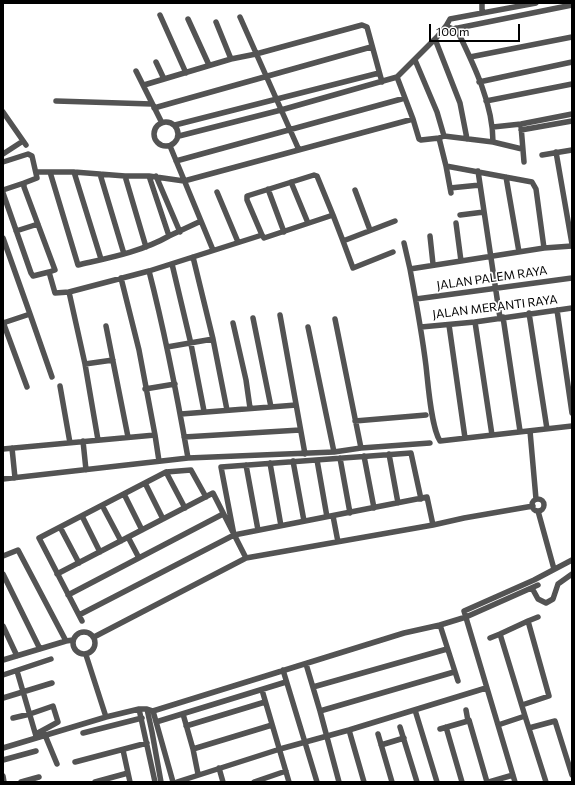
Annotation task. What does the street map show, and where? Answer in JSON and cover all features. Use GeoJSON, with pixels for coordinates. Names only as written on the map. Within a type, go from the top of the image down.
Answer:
{"type":"FeatureCollection","features":[{"type":"Feature","properties":{"kind":"street"},"geometry":{"type":"LineString","coordinates":[[482,3],[482,14]]}},
{"type":"Feature","properties":{"kind":"street"},"geometry":{"type":"LineString","coordinates":[[179,136],[397,77],[415,60],[446,26],[450,19],[536,3]]}},
{"type":"Feature","properties":{"kind":"street"},"geometry":{"type":"LineString","coordinates":[[446,26],[453,29],[572,5]]}},
{"type":"Feature","properties":{"kind":"street"},"geometry":{"type":"LineString","coordinates":[[160,15],[186,73]]}},
{"type":"Feature","properties":{"kind":"street"},"geometry":{"type":"LineString","coordinates":[[240,17],[299,150]]}},
{"type":"Feature","properties":{"kind":"street"},"geometry":{"type":"LineString","coordinates":[[188,19],[209,65]]}},
{"type":"Feature","properties":{"kind":"street"},"geometry":{"type":"LineString","coordinates":[[216,22],[231,59]]}},
{"type":"Feature","properties":{"kind":"street"},"geometry":{"type":"LineString","coordinates":[[144,85],[209,65],[256,54],[362,25],[367,27],[371,47],[382,82]]}},
{"type":"Feature","properties":{"kind":"street"},"geometry":{"type":"LineString","coordinates":[[456,28],[470,57],[486,101],[493,127],[493,142]]}},
{"type":"Feature","properties":{"kind":"street"},"geometry":{"type":"LineString","coordinates":[[470,57],[572,37]]}},
{"type":"Feature","properties":{"kind":"street"},"geometry":{"type":"LineString","coordinates":[[434,39],[460,103],[467,139]]}},
{"type":"Feature","properties":{"kind":"street"},"geometry":{"type":"LineString","coordinates":[[56,101],[153,106],[371,47]]}},
{"type":"Feature","properties":{"kind":"street"},"geometry":{"type":"LineString","coordinates":[[415,60],[437,112],[450,190],[480,185]]}},
{"type":"Feature","properties":{"kind":"street"},"geometry":{"type":"LineString","coordinates":[[156,62],[164,79]]}},
{"type":"Feature","properties":{"kind":"street"},"geometry":{"type":"LineString","coordinates":[[479,82],[572,62]]}},
{"type":"Feature","properties":{"kind":"street"},"geometry":{"type":"LineString","coordinates":[[136,71],[162,123]]}},
{"type":"Feature","properties":{"kind":"street"},"geometry":{"type":"LineString","coordinates":[[175,125],[379,73]]}},
{"type":"Feature","properties":{"kind":"street"},"geometry":{"type":"LineString","coordinates":[[397,77],[419,139],[441,137],[467,139],[493,142],[522,149]]}},
{"type":"Feature","properties":{"kind":"street"},"geometry":{"type":"LineString","coordinates":[[486,101],[572,84]]}},
{"type":"Feature","properties":{"kind":"street"},"geometry":{"type":"LineString","coordinates":[[176,161],[405,98]]}},
{"type":"Feature","properties":{"kind":"street"},"geometry":{"type":"LineString","coordinates":[[3,112],[24,143],[3,154]]}},
{"type":"Feature","properties":{"kind":"street"},"geometry":{"type":"LineString","coordinates":[[521,127],[572,114]]}},
{"type":"Feature","properties":{"kind":"street"},"geometry":{"type":"LineString","coordinates":[[36,172],[74,172],[125,176],[156,176],[184,181],[413,119]]}},
{"type":"Feature","properties":{"kind":"street"},"geometry":{"type":"LineString","coordinates":[[493,127],[521,127],[572,121]]}},
{"type":"Feature","properties":{"kind":"street"},"geometry":{"type":"LineString","coordinates":[[169,122],[175,125],[178,130],[179,136],[177,141],[170,146],[166,147],[160,145],[154,136],[154,130],[158,124],[162,123],[169,122]]}},
{"type":"Feature","properties":{"kind":"street"},"geometry":{"type":"LineString","coordinates":[[521,127],[524,162]]}},
{"type":"Feature","properties":{"kind":"street"},"geometry":{"type":"LineString","coordinates":[[170,146],[213,250]]}},
{"type":"Feature","properties":{"kind":"street"},"geometry":{"type":"LineString","coordinates":[[542,155],[572,150]]}},
{"type":"Feature","properties":{"kind":"street"},"geometry":{"type":"LineString","coordinates":[[410,269],[433,264],[572,245],[556,152]]}},
{"type":"Feature","properties":{"kind":"street"},"geometry":{"type":"LineString","coordinates":[[3,162],[30,155],[32,156],[37,178],[24,183],[3,192],[32,275],[35,276],[55,270],[24,183]]}},
{"type":"Feature","properties":{"kind":"street"},"geometry":{"type":"LineString","coordinates":[[446,166],[529,181],[535,185],[544,248]]}},
{"type":"Feature","properties":{"kind":"street"},"geometry":{"type":"LineString","coordinates":[[478,171],[490,257],[502,318],[520,432]]}},
{"type":"Feature","properties":{"kind":"street"},"geometry":{"type":"LineString","coordinates":[[50,172],[78,265],[146,247],[201,221]]}},
{"type":"Feature","properties":{"kind":"street"},"geometry":{"type":"LineString","coordinates":[[74,172],[101,259]]}},
{"type":"Feature","properties":{"kind":"street"},"geometry":{"type":"LineString","coordinates":[[100,174],[124,254]]}},
{"type":"Feature","properties":{"kind":"street"},"geometry":{"type":"LineString","coordinates":[[333,214],[264,238],[246,198],[251,194],[314,175],[317,176],[333,214],[353,268],[393,252]]}},
{"type":"Feature","properties":{"kind":"street"},"geometry":{"type":"LineString","coordinates":[[125,176],[146,247]]}},
{"type":"Feature","properties":{"kind":"street"},"geometry":{"type":"LineString","coordinates":[[149,176],[169,236]]}},
{"type":"Feature","properties":{"kind":"street"},"geometry":{"type":"LineString","coordinates":[[156,176],[180,232]]}},
{"type":"Feature","properties":{"kind":"street"},"geometry":{"type":"LineString","coordinates":[[506,177],[519,252]]}},
{"type":"Feature","properties":{"kind":"street"},"geometry":{"type":"LineString","coordinates":[[291,182],[308,223]]}},
{"type":"Feature","properties":{"kind":"street"},"geometry":{"type":"LineString","coordinates":[[268,189],[284,232]]}},
{"type":"Feature","properties":{"kind":"street"},"geometry":{"type":"LineString","coordinates":[[354,190],[370,230]]}},
{"type":"Feature","properties":{"kind":"street"},"geometry":{"type":"LineString","coordinates":[[217,192],[238,242]]}},
{"type":"Feature","properties":{"kind":"street"},"geometry":{"type":"LineString","coordinates":[[460,215],[484,212]]}},
{"type":"Feature","properties":{"kind":"street"},"geometry":{"type":"LineString","coordinates":[[343,241],[395,221]]}},
{"type":"Feature","properties":{"kind":"street"},"geometry":{"type":"LineString","coordinates":[[456,223],[461,261]]}},
{"type":"Feature","properties":{"kind":"street"},"geometry":{"type":"LineString","coordinates":[[16,231],[38,224]]}},
{"type":"Feature","properties":{"kind":"street"},"geometry":{"type":"LineString","coordinates":[[50,272],[55,293],[69,292],[149,271],[262,235]]}},
{"type":"Feature","properties":{"kind":"street"},"geometry":{"type":"LineString","coordinates":[[430,236],[433,264]]}},
{"type":"Feature","properties":{"kind":"street"},"geometry":{"type":"LineString","coordinates":[[3,238],[52,377]]}},
{"type":"Feature","properties":{"kind":"street"},"geometry":{"type":"LineString","coordinates":[[404,244],[421,327],[433,415],[440,441],[572,426]]}},
{"type":"Feature","properties":{"kind":"street"},"geometry":{"type":"LineString","coordinates":[[194,257],[213,339],[227,410]]}},
{"type":"Feature","properties":{"kind":"street"},"geometry":{"type":"LineString","coordinates":[[172,264],[191,344],[204,411]]}},
{"type":"Feature","properties":{"kind":"street"},"geometry":{"type":"LineString","coordinates":[[149,271],[175,384],[188,458]]}},
{"type":"Feature","properties":{"kind":"street"},"geometry":{"type":"LineString","coordinates":[[121,278],[138,350],[159,461]]}},
{"type":"Feature","properties":{"kind":"street","name":"JALAN PALEM RAYA"},"geometry":{"type":"LineString","coordinates":[[416,300],[572,278]]}},
{"type":"Feature","properties":{"kind":"street"},"geometry":{"type":"LineString","coordinates":[[69,292],[85,364],[98,440]]}},
{"type":"Feature","properties":{"kind":"street","name":"JALAN MERANTI RAYA"},"geometry":{"type":"LineString","coordinates":[[421,327],[475,322],[572,308]]}},
{"type":"Feature","properties":{"kind":"street"},"geometry":{"type":"LineString","coordinates":[[557,310],[572,413]]}},
{"type":"Feature","properties":{"kind":"street"},"geometry":{"type":"LineString","coordinates":[[529,313],[547,429]]}},
{"type":"Feature","properties":{"kind":"street"},"geometry":{"type":"LineString","coordinates":[[27,387],[3,323],[30,314]]}},
{"type":"Feature","properties":{"kind":"street"},"geometry":{"type":"LineString","coordinates":[[280,315],[305,454]]}},
{"type":"Feature","properties":{"kind":"street"},"geometry":{"type":"LineString","coordinates":[[253,318],[271,407]]}},
{"type":"Feature","properties":{"kind":"street"},"geometry":{"type":"LineString","coordinates":[[335,319],[360,448]]}},
{"type":"Feature","properties":{"kind":"street"},"geometry":{"type":"LineString","coordinates":[[475,322],[492,435]]}},
{"type":"Feature","properties":{"kind":"street"},"geometry":{"type":"LineString","coordinates":[[233,323],[246,380],[250,408]]}},
{"type":"Feature","properties":{"kind":"street"},"geometry":{"type":"LineString","coordinates":[[449,325],[465,438]]}},
{"type":"Feature","properties":{"kind":"street"},"geometry":{"type":"LineString","coordinates":[[106,326],[128,437]]}},
{"type":"Feature","properties":{"kind":"street"},"geometry":{"type":"LineString","coordinates":[[308,327],[334,452]]}},
{"type":"Feature","properties":{"kind":"street"},"geometry":{"type":"LineString","coordinates":[[167,347],[213,339]]}},
{"type":"Feature","properties":{"kind":"street"},"geometry":{"type":"LineString","coordinates":[[85,364],[113,360]]}},
{"type":"Feature","properties":{"kind":"street"},"geometry":{"type":"LineString","coordinates":[[145,389],[175,384]]}},
{"type":"Feature","properties":{"kind":"street"},"geometry":{"type":"LineString","coordinates":[[60,386],[70,443]]}},
{"type":"Feature","properties":{"kind":"street"},"geometry":{"type":"LineString","coordinates":[[181,414],[296,405]]}},
{"type":"Feature","properties":{"kind":"street"},"geometry":{"type":"LineString","coordinates":[[355,421],[426,415]]}},
{"type":"Feature","properties":{"kind":"street"},"geometry":{"type":"LineString","coordinates":[[184,437],[300,430]]}},
{"type":"Feature","properties":{"kind":"street"},"geometry":{"type":"LineString","coordinates":[[530,431],[536,499],[533,502],[533,506]]}},
{"type":"Feature","properties":{"kind":"street"},"geometry":{"type":"LineString","coordinates":[[3,449],[155,435]]}},
{"type":"Feature","properties":{"kind":"street"},"geometry":{"type":"LineString","coordinates":[[83,441],[86,470]]}},
{"type":"Feature","properties":{"kind":"street"},"geometry":{"type":"LineString","coordinates":[[3,479],[188,458],[305,454],[430,443]]}},
{"type":"Feature","properties":{"kind":"street"},"geometry":{"type":"LineString","coordinates":[[12,448],[15,478]]}},
{"type":"Feature","properties":{"kind":"street"},"geometry":{"type":"LineString","coordinates":[[234,535],[221,467],[412,453],[421,499]]}},
{"type":"Feature","properties":{"kind":"street"},"geometry":{"type":"LineString","coordinates":[[389,454],[398,503]]}},
{"type":"Feature","properties":{"kind":"street"},"geometry":{"type":"LineString","coordinates":[[364,456],[374,508]]}},
{"type":"Feature","properties":{"kind":"street"},"geometry":{"type":"LineString","coordinates":[[340,458],[350,512]]}},
{"type":"Feature","properties":{"kind":"street"},"geometry":{"type":"LineString","coordinates":[[317,460],[330,516],[338,542]]}},
{"type":"Feature","properties":{"kind":"street"},"geometry":{"type":"LineString","coordinates":[[293,462],[304,522]]}},
{"type":"Feature","properties":{"kind":"street"},"geometry":{"type":"LineString","coordinates":[[270,463],[281,526]]}},
{"type":"Feature","properties":{"kind":"street"},"geometry":{"type":"LineString","coordinates":[[246,465],[258,530]]}},
{"type":"Feature","properties":{"kind":"street"},"geometry":{"type":"LineString","coordinates":[[206,497],[192,470],[166,472],[39,538],[80,618],[234,535],[427,497],[433,525]]}},
{"type":"Feature","properties":{"kind":"street"},"geometry":{"type":"LineString","coordinates":[[166,472],[185,508]]}},
{"type":"Feature","properties":{"kind":"street"},"geometry":{"type":"LineString","coordinates":[[145,483],[163,519]]}},
{"type":"Feature","properties":{"kind":"street"},"geometry":{"type":"LineString","coordinates":[[57,574],[213,493],[246,558]]}},
{"type":"Feature","properties":{"kind":"street"},"geometry":{"type":"LineString","coordinates":[[124,494],[142,530]]}},
{"type":"Feature","properties":{"kind":"street"},"geometry":{"type":"LineString","coordinates":[[536,499],[542,500],[544,504],[543,508],[538,510]]}},
{"type":"Feature","properties":{"kind":"street"},"geometry":{"type":"LineString","coordinates":[[94,638],[246,558],[533,506]]}},
{"type":"Feature","properties":{"kind":"street"},"geometry":{"type":"LineString","coordinates":[[533,506],[538,510],[554,569]]}},
{"type":"Feature","properties":{"kind":"street"},"geometry":{"type":"LineString","coordinates":[[104,509],[121,541]]}},
{"type":"Feature","properties":{"kind":"street"},"geometry":{"type":"LineString","coordinates":[[68,595],[224,514]]}},
{"type":"Feature","properties":{"kind":"street"},"geometry":{"type":"LineString","coordinates":[[82,516],[100,552]]}},
{"type":"Feature","properties":{"kind":"street"},"geometry":{"type":"LineString","coordinates":[[60,527],[79,563]]}},
{"type":"Feature","properties":{"kind":"street"},"geometry":{"type":"LineString","coordinates":[[128,537],[139,558]]}},
{"type":"Feature","properties":{"kind":"street"},"geometry":{"type":"LineString","coordinates":[[3,556],[18,550],[66,641]]}},
{"type":"Feature","properties":{"kind":"street"},"geometry":{"type":"LineString","coordinates":[[515,782],[464,611],[513,590],[572,560]]}},
{"type":"Feature","properties":{"kind":"street"},"geometry":{"type":"LineString","coordinates":[[3,574],[40,648]]}},
{"type":"Feature","properties":{"kind":"street"},"geometry":{"type":"LineString","coordinates":[[532,588],[538,599],[546,603],[553,599],[558,584],[572,574]]}},
{"type":"Feature","properties":{"kind":"street"},"geometry":{"type":"LineString","coordinates":[[36,736],[45,735],[106,717],[140,709],[150,710],[306,664],[404,633],[440,625],[466,617],[538,585]]}},
{"type":"Feature","properties":{"kind":"street"},"geometry":{"type":"LineString","coordinates":[[511,597],[513,590]]}},
{"type":"Feature","properties":{"kind":"street"},"geometry":{"type":"LineString","coordinates":[[490,638],[538,617]]}},
{"type":"Feature","properties":{"kind":"street"},"geometry":{"type":"LineString","coordinates":[[522,705],[549,696],[528,621]]}},
{"type":"Feature","properties":{"kind":"street"},"geometry":{"type":"LineString","coordinates":[[440,625],[458,681]]}},
{"type":"Feature","properties":{"kind":"street"},"geometry":{"type":"LineString","coordinates":[[3,626],[17,656]]}},
{"type":"Feature","properties":{"kind":"street"},"geometry":{"type":"LineString","coordinates":[[82,632],[89,633],[94,638],[95,647],[92,652],[86,655],[77,652],[73,647],[73,640],[76,635],[82,632]]}},
{"type":"Feature","properties":{"kind":"street"},"geometry":{"type":"LineString","coordinates":[[500,634],[546,782]]}},
{"type":"Feature","properties":{"kind":"street"},"geometry":{"type":"LineString","coordinates":[[3,660],[40,648],[73,640]]}},
{"type":"Feature","properties":{"kind":"street"},"geometry":{"type":"LineString","coordinates":[[313,687],[447,649]]}},
{"type":"Feature","properties":{"kind":"street"},"geometry":{"type":"LineString","coordinates":[[86,655],[106,717]]}},
{"type":"Feature","properties":{"kind":"street"},"geometry":{"type":"LineString","coordinates":[[3,675],[51,659]]}},
{"type":"Feature","properties":{"kind":"street"},"geometry":{"type":"LineString","coordinates":[[306,664],[339,782]]}},
{"type":"Feature","properties":{"kind":"street"},"geometry":{"type":"LineString","coordinates":[[283,670],[317,782]]}},
{"type":"Feature","properties":{"kind":"street"},"geometry":{"type":"LineString","coordinates":[[17,671],[36,736]]}},
{"type":"Feature","properties":{"kind":"street"},"geometry":{"type":"LineString","coordinates":[[320,711],[454,672]]}},
{"type":"Feature","properties":{"kind":"street"},"geometry":{"type":"LineString","coordinates":[[156,722],[286,682]]}},
{"type":"Feature","properties":{"kind":"street"},"geometry":{"type":"LineString","coordinates":[[3,698],[52,683]]}},
{"type":"Feature","properties":{"kind":"street"},"geometry":{"type":"LineString","coordinates":[[177,782],[304,741],[348,730],[486,688]]}},
{"type":"Feature","properties":{"kind":"street"},"geometry":{"type":"LineString","coordinates":[[262,690],[289,782]]}},
{"type":"Feature","properties":{"kind":"street"},"geometry":{"type":"LineString","coordinates":[[186,726],[265,702]]}},
{"type":"Feature","properties":{"kind":"street"},"geometry":{"type":"LineString","coordinates":[[3,748],[36,736],[58,722],[55,705],[30,714],[13,718]]}},
{"type":"Feature","properties":{"kind":"street"},"geometry":{"type":"LineString","coordinates":[[140,709],[155,782]]}},
{"type":"Feature","properties":{"kind":"street"},"geometry":{"type":"LineString","coordinates":[[150,710],[156,722],[173,782]]}},
{"type":"Feature","properties":{"kind":"street"},"geometry":{"type":"LineString","coordinates":[[150,710],[152,732],[161,782]]}},
{"type":"Feature","properties":{"kind":"street"},"geometry":{"type":"LineString","coordinates":[[415,710],[437,782]]}},
{"type":"Feature","properties":{"kind":"street"},"geometry":{"type":"LineString","coordinates":[[466,710],[488,782],[512,775]]}},
{"type":"Feature","properties":{"kind":"street"},"geometry":{"type":"LineString","coordinates":[[183,714],[193,749],[198,774]]}},
{"type":"Feature","properties":{"kind":"street"},"geometry":{"type":"LineString","coordinates":[[498,725],[525,716]]}},
{"type":"Feature","properties":{"kind":"street"},"geometry":{"type":"LineString","coordinates":[[83,733],[142,718]]}},
{"type":"Feature","properties":{"kind":"street"},"geometry":{"type":"LineString","coordinates":[[440,729],[469,720]]}},
{"type":"Feature","properties":{"kind":"street"},"geometry":{"type":"LineString","coordinates":[[529,728],[555,721],[572,775]]}},
{"type":"Feature","properties":{"kind":"street"},"geometry":{"type":"LineString","coordinates":[[193,749],[272,725]]}},
{"type":"Feature","properties":{"kind":"street"},"geometry":{"type":"LineString","coordinates":[[400,726],[417,782]]}},
{"type":"Feature","properties":{"kind":"street"},"geometry":{"type":"LineString","coordinates":[[446,727],[462,782]]}},
{"type":"Feature","properties":{"kind":"street"},"geometry":{"type":"LineString","coordinates":[[348,730],[364,782]]}},
{"type":"Feature","properties":{"kind":"street"},"geometry":{"type":"LineString","coordinates":[[378,734],[392,782]]}},
{"type":"Feature","properties":{"kind":"street"},"geometry":{"type":"LineString","coordinates":[[45,735],[57,764]]}},
{"type":"Feature","properties":{"kind":"street"},"geometry":{"type":"LineString","coordinates":[[381,745],[404,738]]}},
{"type":"Feature","properties":{"kind":"street"},"geometry":{"type":"LineString","coordinates":[[75,762],[147,743]]}},
{"type":"Feature","properties":{"kind":"street"},"geometry":{"type":"LineString","coordinates":[[123,750],[130,782]]}},
{"type":"Feature","properties":{"kind":"street"},"geometry":{"type":"LineString","coordinates":[[3,760],[36,751]]}},
{"type":"Feature","properties":{"kind":"street"},"geometry":{"type":"LineString","coordinates":[[218,768],[223,782]]}},
{"type":"Feature","properties":{"kind":"street"},"geometry":{"type":"LineString","coordinates":[[254,782],[286,771]]}},
{"type":"Feature","properties":{"kind":"street"},"geometry":{"type":"LineString","coordinates":[[95,782],[128,773]]}},
{"type":"Feature","properties":{"kind":"street"},"geometry":{"type":"LineString","coordinates":[[3,776],[4,782]]}},
{"type":"Feature","properties":{"kind":"street"},"geometry":{"type":"LineString","coordinates":[[21,782],[31,781],[39,777]]}}]}
